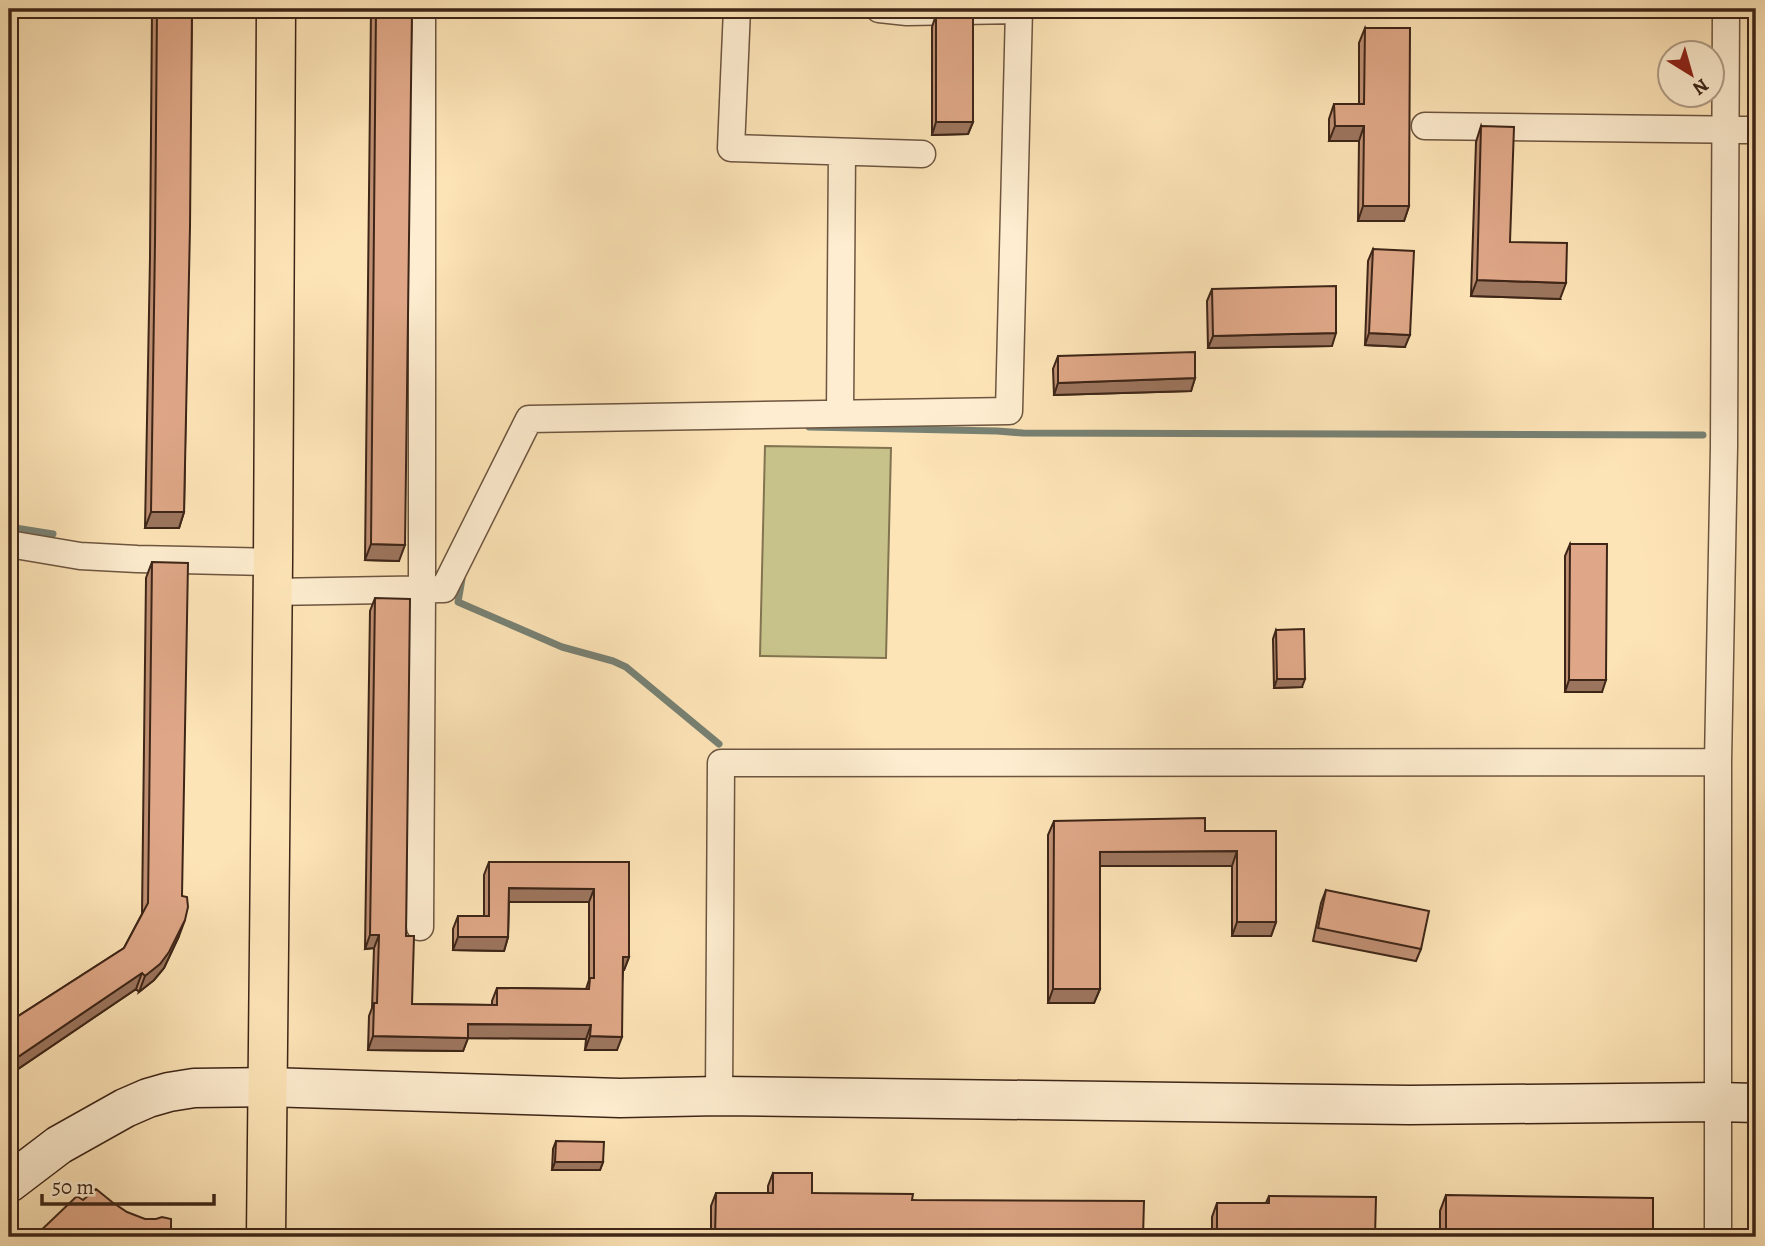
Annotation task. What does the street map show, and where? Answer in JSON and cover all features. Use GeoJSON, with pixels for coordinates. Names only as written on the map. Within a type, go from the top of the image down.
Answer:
{"type":"FeatureCollection","features":[{"type":"Feature","properties":{"kind":"highway"},"geometry":{"type":"LineString","coordinates":[[266,1237],[276,9]]}},
{"type":"Feature","properties":{"kind":"street"},"geometry":{"type":"LineString","coordinates":[[420,927],[422,9]]}},
{"type":"Feature","properties":{"kind":"street"},"geometry":{"type":"LineString","coordinates":[[737,9],[731,148],[922,154]]}},
{"type":"Feature","properties":{"kind":"street"},"geometry":{"type":"LineString","coordinates":[[9,544],[80,556],[138,559],[273,577],[444,589],[529,419],[1009,411],[1018,9],[907,12],[879,9]]}},
{"type":"Feature","properties":{"kind":"street"},"geometry":{"type":"LineString","coordinates":[[1718,1237],[1718,762],[1724,447],[1726,9]]}},
{"type":"Feature","properties":{"kind":"street"},"geometry":{"type":"LineString","coordinates":[[1425,126],[1756,130]]}},
{"type":"Feature","properties":{"kind":"street"},"geometry":{"type":"LineString","coordinates":[[840,413],[842,152]]}},
{"type":"Feature","properties":{"kind":"street"},"geometry":{"type":"LineString","coordinates":[[719,1096],[722,764],[1718,762]]}},
{"type":"Feature","properties":{"kind":"street"},"geometry":{"type":"LineString","coordinates":[[9,1183],[59,1145],[97,1122],[148,1098],[194,1088],[267,1087],[620,1098],[719,1096],[1409,1105],[1756,1103]]}},
{"type":"Feature","properties":{"kind":"shaded area"},"geometry":{"type":"Polygon","coordinates":[[[765,446],[891,448],[886,658],[760,656],[765,446]]]}},
{"type":"Feature","properties":{"kind":"building"},"geometry":{"type":"Polygon","coordinates":[[[157,9],[192,9],[184,512],[151,512],[157,9]]]}},
{"type":"Feature","properties":{"kind":"building"},"geometry":{"type":"Polygon","coordinates":[[[376,9],[412,9],[405,545],[371,544],[376,9]]]}},
{"type":"Feature","properties":{"kind":"building"},"geometry":{"type":"Polygon","coordinates":[[[973,14],[973,122],[936,122],[936,15],[973,14]]]}},
{"type":"Feature","properties":{"kind":"building"},"geometry":{"type":"Polygon","coordinates":[[[1365,28],[1410,28],[1409,206],[1363,206],[1364,126],[1335,126],[1334,104],[1364,104],[1365,28]]]}},
{"type":"Feature","properties":{"kind":"building"},"geometry":{"type":"Polygon","coordinates":[[[1481,126],[1514,127],[1510,242],[1567,243],[1566,283],[1477,280],[1481,126]]]}},
{"type":"Feature","properties":{"kind":"building"},"geometry":{"type":"Polygon","coordinates":[[[1373,249],[1414,251],[1410,335],[1369,333],[1373,249]]]}},
{"type":"Feature","properties":{"kind":"building"},"geometry":{"type":"Polygon","coordinates":[[[1336,286],[1336,333],[1213,336],[1212,289],[1336,286]]]}},
{"type":"Feature","properties":{"kind":"building"},"geometry":{"type":"Polygon","coordinates":[[[1195,352],[1195,378],[1058,383],[1058,356],[1195,352]]]}},
{"type":"Feature","properties":{"kind":"building"},"geometry":{"type":"Polygon","coordinates":[[[1570,544],[1607,544],[1606,680],[1569,680],[1570,544]]]}},
{"type":"Feature","properties":{"kind":"building"},"geometry":{"type":"Polygon","coordinates":[[[152,562],[188,563],[182,896],[187,897],[185,920],[160,964],[145,976],[142,973],[9,1063],[9,1022],[124,948],[148,903],[152,562]]]}},
{"type":"Feature","properties":{"kind":"building"},"geometry":{"type":"Polygon","coordinates":[[[375,598],[410,599],[406,936],[414,936],[412,1004],[497,1005],[497,988],[589,989],[590,978],[594,978],[594,889],[509,888],[508,937],[458,937],[458,916],[489,916],[489,862],[629,862],[629,957],[623,957],[622,1037],[590,1036],[591,1025],[468,1024],[468,1038],[373,1036],[379,935],[370,935],[375,598]]]}},
{"type":"Feature","properties":{"kind":"building"},"geometry":{"type":"Polygon","coordinates":[[[1304,629],[1305,679],[1277,679],[1276,630],[1304,629]]]}},
{"type":"Feature","properties":{"kind":"building"},"geometry":{"type":"Polygon","coordinates":[[[1205,818],[1205,831],[1276,831],[1276,922],[1237,922],[1237,851],[1100,852],[1100,989],[1053,989],[1054,821],[1205,818]]]}},
{"type":"Feature","properties":{"kind":"building"},"geometry":{"type":"Polygon","coordinates":[[[1326,890],[1429,911],[1421,949],[1318,928],[1326,890]]]}},
{"type":"Feature","properties":{"kind":"building"},"geometry":{"type":"Polygon","coordinates":[[[556,1141],[604,1142],[603,1162],[555,1162],[556,1141]]]}},
{"type":"Feature","properties":{"kind":"building"},"geometry":{"type":"Polygon","coordinates":[[[773,1173],[812,1173],[812,1193],[913,1194],[912,1200],[1144,1201],[1143,1237],[866,1237],[866,1233],[755,1232],[755,1237],[715,1237],[716,1193],[773,1193],[773,1173]]]}},
{"type":"Feature","properties":{"kind":"building"},"geometry":{"type":"Polygon","coordinates":[[[96,1189],[127,1212],[145,1219],[171,1219],[171,1237],[34,1237],[77,1196],[83,1200],[96,1189]]]}},
{"type":"Feature","properties":{"kind":"building"},"geometry":{"type":"Polygon","coordinates":[[[1446,1195],[1653,1198],[1653,1237],[1446,1237],[1446,1195]]]}},
{"type":"Feature","properties":{"kind":"building"},"geometry":{"type":"Polygon","coordinates":[[[1269,1196],[1376,1197],[1375,1237],[1217,1237],[1217,1203],[1269,1203],[1269,1196]]]}},
{"type":"Feature","properties":{"kind":"waterway"},"geometry":{"type":"LineString","coordinates":[[809,427],[1023,433],[1703,435]]}},
{"type":"Feature","properties":{"kind":"waterway"},"geometry":{"type":"LineString","coordinates":[[1751,436],[1756,436]]}},
{"type":"Feature","properties":{"kind":"waterway"},"geometry":{"type":"LineString","coordinates":[[9,527],[53,534]]}},
{"type":"Feature","properties":{"kind":"waterway"},"geometry":{"type":"LineString","coordinates":[[462,579],[458,602],[562,647],[626,667],[719,744]]}}]}
